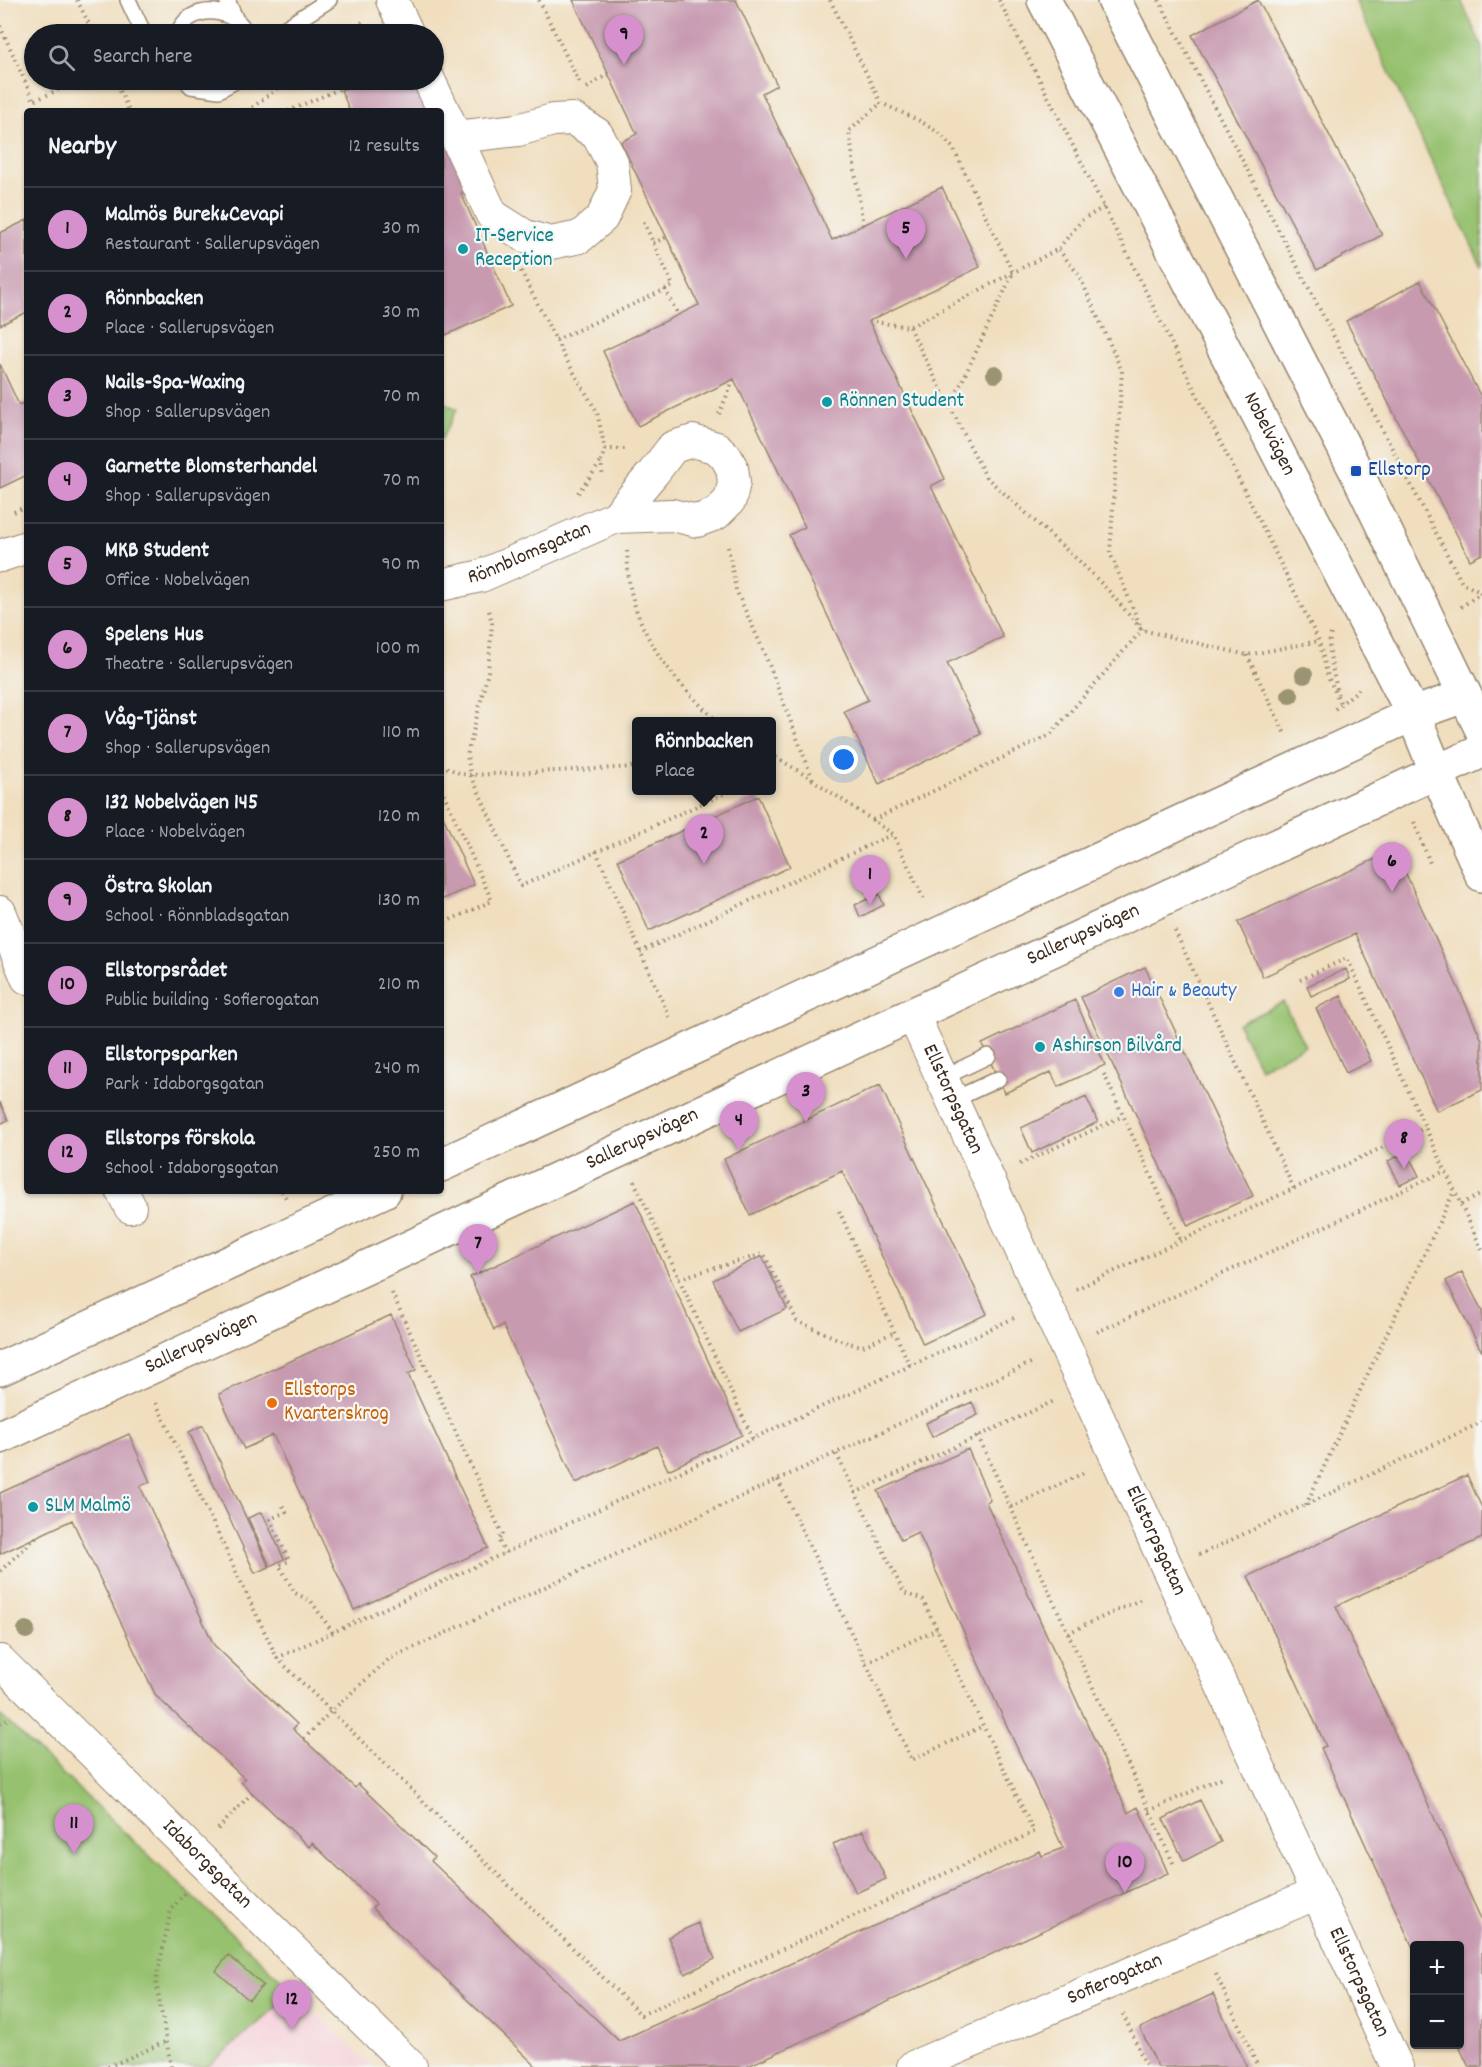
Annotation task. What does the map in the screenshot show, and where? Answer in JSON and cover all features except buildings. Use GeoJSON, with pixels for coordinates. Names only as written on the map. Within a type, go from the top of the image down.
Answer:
{"type":"FeatureCollection","features":[{"type":"Feature","properties":{"kind":"main road","name":"Nobelvägen"},"geometry":{"type":"LineString","coordinates":[[1044,0],[1413,714],[1482,874]]}},
{"type":"Feature","properties":{"kind":"main road"},"geometry":{"type":"LineString","coordinates":[[1114,0],[1350,461],[1473,693],[1482,730]]}},
{"type":"Feature","properties":{"kind":"main road"},"geometry":{"type":"LineString","coordinates":[[444,1164],[1413,714],[1473,693]]}},
{"type":"Feature","properties":{"kind":"main road","name":"Sallerupsvägen"},"geometry":{"type":"LineString","coordinates":[[0,1437],[1482,751]]}},
{"type":"Feature","properties":{"kind":"main road"},"geometry":{"type":"LineString","coordinates":[[0,1369],[378,1194]]}},
{"type":"Feature","properties":{"kind":"street"},"geometry":{"type":"LineString","coordinates":[[392,0],[403,24]]}},
{"type":"Feature","properties":{"kind":"street"},"geometry":{"type":"LineString","coordinates":[[434,90],[442,108]]}},
{"type":"Feature","properties":{"kind":"street"},"geometry":{"type":"LineString","coordinates":[[444,112],[492,215],[525,236],[551,243],[580,237],[602,218],[615,190],[612,162],[597,134],[573,119],[553,120],[518,130],[456,137]]}},
{"type":"Feature","properties":{"kind":"street","name":"Rönnblomsgatan"},"geometry":{"type":"LineString","coordinates":[[444,584],[481,576],[621,530]]}},
{"type":"Feature","properties":{"kind":"street"},"geometry":{"type":"LineString","coordinates":[[0,556],[24,548]]}},
{"type":"Feature","properties":{"kind":"street"},"geometry":{"type":"LineString","coordinates":[[0,912],[24,971]]}},
{"type":"Feature","properties":{"kind":"street","name":"Ellstorpsgatan"},"geometry":{"type":"LineString","coordinates":[[914,1015],[1397,2067]]}},
{"type":"Feature","properties":{"kind":"street","name":"Idaborgsgatan"},"geometry":{"type":"LineString","coordinates":[[0,1661],[411,2067]]}},
{"type":"Feature","properties":{"kind":"street","name":"Sofierogatan"},"geometry":{"type":"LineString","coordinates":[[913,2067],[1317,1893]]}},
{"type":"Feature","properties":{"kind":"lane"},"geometry":{"type":"LineString","coordinates":[[128,0],[139,24]]}},
{"type":"Feature","properties":{"kind":"lane"},"geometry":{"type":"LineString","coordinates":[[226,0],[239,24]]}},
{"type":"Feature","properties":{"kind":"lane"},"geometry":{"type":"LineString","coordinates":[[292,24],[329,0]]}},
{"type":"Feature","properties":{"kind":"lane"},"geometry":{"type":"LineString","coordinates":[[184,24],[200,13],[217,12],[235,18]]}},
{"type":"Feature","properties":{"kind":"lane"},"geometry":{"type":"LineString","coordinates":[[947,1089],[988,1056]]}},
{"type":"Feature","properties":{"kind":"lane"},"geometry":{"type":"LineString","coordinates":[[947,1089],[999,1079]]}},
{"type":"Feature","properties":{"kind":"path"},"geometry":{"type":"LineString","coordinates":[[77,0],[89,24]]}},
{"type":"Feature","properties":{"kind":"path"},"geometry":{"type":"LineString","coordinates":[[830,0],[881,103],[930,127],[953,147],[1013,273]]}},
{"type":"Feature","properties":{"kind":"path"},"geometry":{"type":"LineString","coordinates":[[999,0],[1319,641],[1341,704]]}},
{"type":"Feature","properties":{"kind":"path"},"geometry":{"type":"LineString","coordinates":[[1159,0],[1462,583],[1481,592],[1482,598]]}},
{"type":"Feature","properties":{"kind":"path"},"geometry":{"type":"LineString","coordinates":[[0,26],[24,79]]}},
{"type":"Feature","properties":{"kind":"path"},"geometry":{"type":"LineString","coordinates":[[584,90],[608,74]]}},
{"type":"Feature","properties":{"kind":"path"},"geometry":{"type":"LineString","coordinates":[[29,90],[34,101],[58,90]]}},
{"type":"Feature","properties":{"kind":"path"},"geometry":{"type":"LineString","coordinates":[[120,90],[128,108]]}},
{"type":"Feature","properties":{"kind":"path"},"geometry":{"type":"LineString","coordinates":[[295,108],[337,90]]}},
{"type":"Feature","properties":{"kind":"path"},"geometry":{"type":"LineString","coordinates":[[863,225],[849,131],[881,103]]}},
{"type":"Feature","properties":{"kind":"path"},"geometry":{"type":"LineString","coordinates":[[869,321],[909,327],[1058,249],[1082,220],[1104,207]]}},
{"type":"Feature","properties":{"kind":"path"},"geometry":{"type":"LineString","coordinates":[[653,243],[667,237]]}},
{"type":"Feature","properties":{"kind":"path"},"geometry":{"type":"LineString","coordinates":[[1058,249],[1079,275],[1122,371],[1110,554],[1142,630]]}},
{"type":"Feature","properties":{"kind":"path"},"geometry":{"type":"LineString","coordinates":[[519,267],[563,354],[597,412],[605,449],[602,462],[603,480]]}},
{"type":"Feature","properties":{"kind":"path"},"geometry":{"type":"LineString","coordinates":[[950,407],[1013,273]]}},
{"type":"Feature","properties":{"kind":"path"},"geometry":{"type":"LineString","coordinates":[[665,289],[678,315]]}},
{"type":"Feature","properties":{"kind":"path"},"geometry":{"type":"LineString","coordinates":[[909,327],[986,477],[1080,562],[1142,630],[1247,656],[1319,641]]}},
{"type":"Feature","properties":{"kind":"path"},"geometry":{"type":"LineString","coordinates":[[715,423],[734,379]]}},
{"type":"Feature","properties":{"kind":"path"},"geometry":{"type":"LineString","coordinates":[[621,530],[631,592],[645,628],[663,663],[690,696],[713,717]]}},
{"type":"Feature","properties":{"kind":"path"},"geometry":{"type":"LineString","coordinates":[[728,545],[736,590],[765,654],[813,780]]}},
{"type":"Feature","properties":{"kind":"path"},"geometry":{"type":"LineString","coordinates":[[481,576],[492,623],[488,672],[467,756],[471,775],[521,886],[721,795]]}},
{"type":"Feature","properties":{"kind":"path"},"geometry":{"type":"LineString","coordinates":[[873,820],[1050,735],[1142,630]]}},
{"type":"Feature","properties":{"kind":"path"},"geometry":{"type":"LineString","coordinates":[[1247,656],[1285,734]]}},
{"type":"Feature","properties":{"kind":"path"},"geometry":{"type":"LineString","coordinates":[[776,757],[893,834],[925,902]]}},
{"type":"Feature","properties":{"kind":"path"},"geometry":{"type":"LineString","coordinates":[[776,760],[781,760]]}},
{"type":"Feature","properties":{"kind":"path"},"geometry":{"type":"LineString","coordinates":[[444,766],[461,774],[471,775],[632,767]]}},
{"type":"Feature","properties":{"kind":"path"},"geometry":{"type":"LineString","coordinates":[[444,795],[492,901],[444,923]]}},
{"type":"Feature","properties":{"kind":"path"},"geometry":{"type":"LineString","coordinates":[[640,952],[893,834]]}},
{"type":"Feature","properties":{"kind":"path"},"geometry":{"type":"LineString","coordinates":[[596,851],[671,1022]]}},
{"type":"Feature","properties":{"kind":"path"},"geometry":{"type":"LineString","coordinates":[[1161,900],[1294,1189]]}},
{"type":"Feature","properties":{"kind":"path"},"geometry":{"type":"LineString","coordinates":[[1300,980],[1347,958],[1482,1250]]}},
{"type":"Feature","properties":{"kind":"path"},"geometry":{"type":"LineString","coordinates":[[1104,1074],[1181,1241]]}},
{"type":"Feature","properties":{"kind":"path"},"geometry":{"type":"LineString","coordinates":[[989,1179],[1123,1116]]}},
{"type":"Feature","properties":{"kind":"path"},"geometry":{"type":"LineString","coordinates":[[277,1658],[1425,1128]]}},
{"type":"Feature","properties":{"kind":"path"},"geometry":{"type":"LineString","coordinates":[[621,1151],[753,1439]]}},
{"type":"Feature","properties":{"kind":"path"},"geometry":{"type":"LineString","coordinates":[[304,1739],[331,1711],[389,1659],[1445,1171]]}},
{"type":"Feature","properties":{"kind":"path"},"geometry":{"type":"LineString","coordinates":[[1306,1505],[1454,1190]]}},
{"type":"Feature","properties":{"kind":"path"},"geometry":{"type":"LineString","coordinates":[[1461,1204],[1482,1194]]}},
{"type":"Feature","properties":{"kind":"path"},"geometry":{"type":"LineString","coordinates":[[839,1211],[910,1366]]}},
{"type":"Feature","properties":{"kind":"path"},"geometry":{"type":"LineString","coordinates":[[679,1278],[764,1254],[797,1321],[847,1343],[863,1346],[895,1332]]}},
{"type":"Feature","properties":{"kind":"path"},"geometry":{"type":"LineString","coordinates":[[377,1263],[503,1536],[498,1539],[505,1553]]}},
{"type":"Feature","properties":{"kind":"path"},"geometry":{"type":"LineString","coordinates":[[141,1372],[277,1658],[641,2015],[1034,1832],[923,1600],[904,1593],[836,1453]]}},
{"type":"Feature","properties":{"kind":"path"},"geometry":{"type":"LineString","coordinates":[[855,1493],[1084,1387]]}},
{"type":"Feature","properties":{"kind":"path"},"geometry":{"type":"LineString","coordinates":[[1068,1633],[1306,1505],[1482,1422]]}},
{"type":"Feature","properties":{"kind":"path"},"geometry":{"type":"LineString","coordinates":[[978,1436],[1174,1865]]}},
{"type":"Feature","properties":{"kind":"path"},"geometry":{"type":"LineString","coordinates":[[1011,1508],[1117,1458]]}},
{"type":"Feature","properties":{"kind":"path"},"geometry":{"type":"LineString","coordinates":[[778,1480],[912,1760],[983,1726]]}},
{"type":"Feature","properties":{"kind":"path"},"geometry":{"type":"LineString","coordinates":[[283,1506],[286,1512],[270,1519],[289,1561],[279,1565],[295,1593],[311,1601],[333,1633]]}},
{"type":"Feature","properties":{"kind":"path"},"geometry":{"type":"LineString","coordinates":[[0,1569],[38,1536]]}},
{"type":"Feature","properties":{"kind":"path"},"geometry":{"type":"LineString","coordinates":[[866,1663],[937,1629]]}},
{"type":"Feature","properties":{"kind":"path"},"geometry":{"type":"LineString","coordinates":[[1149,1811],[1257,1761]]}},
{"type":"Feature","properties":{"kind":"path"},"geometry":{"type":"LineString","coordinates":[[171,2067],[156,1981],[171,1909],[202,1860],[252,1793]]}},
{"type":"Feature","properties":{"kind":"path"},"geometry":{"type":"LineString","coordinates":[[1202,1943],[1258,2067]]}},
{"type":"Feature","properties":{"kind":"path"},"geometry":{"type":"LineString","coordinates":[[1109,1983],[1147,2067]]}},
{"type":"Feature","properties":{"kind":"path"},"geometry":{"type":"LineString","coordinates":[[108,2067],[167,2041]]}},
{"type":"Feature","properties":{"kind":"shaded area"},"geometry":{"type":"Polygon","coordinates":[[[294,1992],[372,2067],[207,2067],[294,1992]]]}},
{"type":"Feature","properties":{"kind":"green space"},"geometry":{"type":"Polygon","coordinates":[[[1355,0],[1461,0],[1482,47],[1482,267],[1355,0]]]}},
{"type":"Feature","properties":{"kind":"green space"},"geometry":{"type":"Polygon","coordinates":[[[444,402],[457,409],[444,434],[444,402]]]}},
{"type":"Feature","properties":{"kind":"green space"},"geometry":{"type":"Polygon","coordinates":[[[1283,1002],[1305,1046],[1260,1068],[1238,1024],[1283,1002]]]}},
{"type":"Feature","properties":{"kind":"green space"},"geometry":{"type":"Polygon","coordinates":[[[0,1715],[294,1992],[207,2067],[0,2067],[0,1715]]]}},
{"type":"Feature","properties":{"kind":"place","name":"Östra Skolan"},"geometry":{"type":"Point","coordinates":[624,65]}},
{"type":"Feature","properties":{"kind":"place","name":"IT-Service Reception"},"geometry":{"type":"Point","coordinates":[463,249]}},
{"type":"Feature","properties":{"kind":"place","name":"MKB Student"},"geometry":{"type":"Point","coordinates":[906,259]}},
{"type":"Feature","properties":{"kind":"place","name":"Rönnen Student"},"geometry":{"type":"Point","coordinates":[827,402]}},
{"type":"Feature","properties":{"kind":"place","name":"Ellstorp"},"geometry":{"type":"Point","coordinates":[1356,471]}},
{"type":"Feature","properties":{"kind":"place","name":"Rönnbacken"},"geometry":{"type":"Point","coordinates":[704,864]}},
{"type":"Feature","properties":{"kind":"place","name":"Spelens Hus"},"geometry":{"type":"Point","coordinates":[1392,892]}},
{"type":"Feature","properties":{"kind":"place","name":"Malmös Burek&Cevapi"},"geometry":{"type":"Point","coordinates":[870,905]}},
{"type":"Feature","properties":{"kind":"place","name":"Hair & Beauty"},"geometry":{"type":"Point","coordinates":[1119,992]}},
{"type":"Feature","properties":{"kind":"place","name":"Ashirson Bilvård"},"geometry":{"type":"Point","coordinates":[1040,1047]}},
{"type":"Feature","properties":{"kind":"place","name":"Nails-Spa-Waxing"},"geometry":{"type":"Point","coordinates":[806,1122]}},
{"type":"Feature","properties":{"kind":"place","name":"Garnette Blomsterhandel"},"geometry":{"type":"Point","coordinates":[739,1151]}},
{"type":"Feature","properties":{"kind":"place","name":"132 Nobelvägen 145"},"geometry":{"type":"Point","coordinates":[1404,1169]}},
{"type":"Feature","properties":{"kind":"place","name":"Våg-Tjänst"},"geometry":{"type":"Point","coordinates":[478,1274]}},
{"type":"Feature","properties":{"kind":"place","name":"Ellstorps Kvarterskrog"},"geometry":{"type":"Point","coordinates":[272,1403]}},
{"type":"Feature","properties":{"kind":"place","name":"SLM Malmö"},"geometry":{"type":"Point","coordinates":[33,1507]}},
{"type":"Feature","properties":{"kind":"place","name":"Ellstorpsparken"},"geometry":{"type":"Point","coordinates":[74,1854]}},
{"type":"Feature","properties":{"kind":"place","name":"Ellstorpsrådet"},"geometry":{"type":"Point","coordinates":[1125,1893]}},
{"type":"Feature","properties":{"kind":"place","name":"Ellstorps förskola"},"geometry":{"type":"Point","coordinates":[292,2030]}}]}
